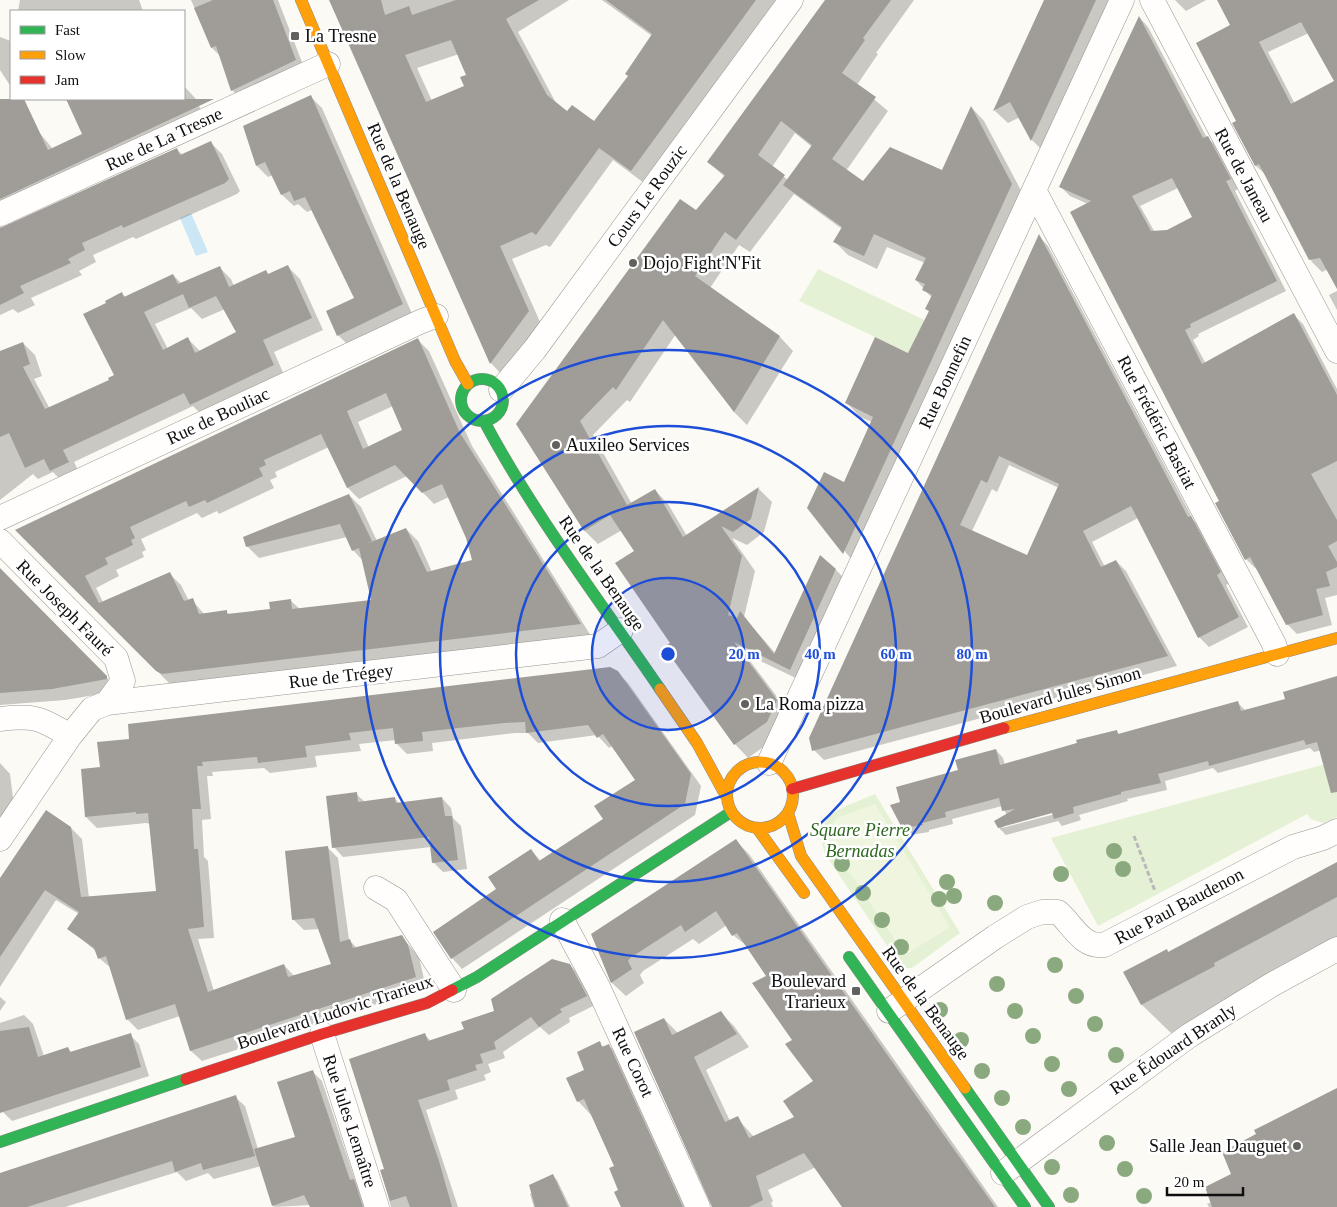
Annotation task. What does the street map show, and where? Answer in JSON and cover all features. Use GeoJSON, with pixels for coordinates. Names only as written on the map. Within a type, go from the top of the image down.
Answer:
{"type":"FeatureCollection","features":[{"type":"Feature","properties":{"kind":"main road","name":"Rue de la Benauge"},"geometry":{"type":"LineString","coordinates":[[302,0],[455,361],[468,384],[461,399],[464,410],[473,419],[484,421],[528,495],[622,630],[697,743],[727,798]]}},
{"type":"Feature","properties":{"kind":"main road"},"geometry":{"type":"LineString","coordinates":[[468,384],[474,380],[486,379],[497,385],[501,390],[503,396],[500,410],[496,415],[484,421]]}},
{"type":"Feature","properties":{"kind":"main road","name":"Boulevard Jules Simon"},"geometry":{"type":"LineString","coordinates":[[792,789],[1079,707],[1337,638]]}},
{"type":"Feature","properties":{"kind":"main road","name":"Rue de la Benauge"},"geometry":{"type":"LineString","coordinates":[[697,743],[713,751]]}},
{"type":"Feature","properties":{"kind":"main road"},"geometry":{"type":"LineString","coordinates":[[729,758],[745,766]]}},
{"type":"Feature","properties":{"kind":"main road"},"geometry":{"type":"LineString","coordinates":[[757,828],[774,825],[788,812],[793,797],[792,789],[784,773],[768,763],[760,762],[745,766],[731,779],[727,798],[731,812],[738,820],[757,828],[810,901]]}},
{"type":"Feature","properties":{"kind":"main road","name":"Boulevard Ludovic Trarieux"},"geometry":{"type":"LineString","coordinates":[[0,1142],[322,1034],[427,1003],[454,990],[731,812]]}},
{"type":"Feature","properties":{"kind":"main road","name":"Rue de la Benauge"},"geometry":{"type":"LineString","coordinates":[[788,812],[801,856],[896,1006],[1010,1168],[1049,1207]]}},
{"type":"Feature","properties":{"kind":"main road","name":"Rue de la Benauge"},"geometry":{"type":"LineString","coordinates":[[843,949],[896,1006],[1010,1168],[1025,1207]]}},
{"type":"Feature","properties":{"kind":"street","name":"Cours Le Rouzic"},"geometry":{"type":"LineString","coordinates":[[501,390],[535,349],[791,0]]}},
{"type":"Feature","properties":{"kind":"street","name":"Rue Bonnefin"},"geometry":{"type":"LineString","coordinates":[[768,763],[1122,0]]}},
{"type":"Feature","properties":{"kind":"street","name":"Rue de Janeau"},"geometry":{"type":"LineString","coordinates":[[1152,0],[1337,351]]}},
{"type":"Feature","properties":{"kind":"street","name":"Rue de La Tresne"},"geometry":{"type":"LineString","coordinates":[[0,214],[328,64]]}},
{"type":"Feature","properties":{"kind":"street","name":"Rue Frédéric Bastiat"},"geometry":{"type":"LineString","coordinates":[[1034,190],[1271,638],[1277,654]]}},
{"type":"Feature","properties":{"kind":"street","name":"Rue de Bouliac"},"geometry":{"type":"LineString","coordinates":[[0,518],[436,316]]}},
{"type":"Feature","properties":{"kind":"street","name":"Rue Joseph Fauré"},"geometry":{"type":"LineString","coordinates":[[0,541],[116,658],[123,681],[107,703]]}},
{"type":"Feature","properties":{"kind":"street","name":"Rue de Trégey"},"geometry":{"type":"LineString","coordinates":[[0,839],[70,736],[92,709],[107,703],[598,646],[622,630]]}},
{"type":"Feature","properties":{"kind":"street"},"geometry":{"type":"LineString","coordinates":[[0,719],[26,716],[49,723],[70,736]]}},
{"type":"Feature","properties":{"kind":"street","name":"Rue Paul Baudenon"},"geometry":{"type":"LineString","coordinates":[[896,1006],[995,936],[1027,917],[1042,912],[1058,912],[1086,943],[1094,946],[1114,941],[1164,912],[1293,847],[1323,838],[1337,831]]}},
{"type":"Feature","properties":{"kind":"street"},"geometry":{"type":"LineString","coordinates":[[376,888],[396,900],[454,990]]}},
{"type":"Feature","properties":{"kind":"street","name":"Rue Corot"},"geometry":{"type":"LineString","coordinates":[[562,920],[598,987],[698,1207]]}},
{"type":"Feature","properties":{"kind":"street","name":"Rue Édouard Branly"},"geometry":{"type":"LineString","coordinates":[[1010,1168],[1190,1035],[1273,984],[1337,949]]}},
{"type":"Feature","properties":{"kind":"street","name":"Rue Jules Lemaître"},"geometry":{"type":"LineString","coordinates":[[322,1034],[377,1207]]}},
{"type":"Feature","properties":{"kind":"path"},"geometry":{"type":"LineString","coordinates":[[1134,836],[1164,912]]}},
{"type":"Feature","properties":{"kind":"green space"},"geometry":{"type":"Polygon","coordinates":[[[818,269],[945,330],[930,363],[799,301],[818,269]]]}},
{"type":"Feature","properties":{"kind":"green space"},"geometry":{"type":"Polygon","coordinates":[[[1337,761],[1337,817],[1323,823],[1311,819],[1307,814],[1098,926],[1051,838],[1337,761]]]}},
{"type":"Feature","properties":{"kind":"green space","name":"Square Pierre Bernadas"},"geometry":{"type":"Polygon","coordinates":[[[875,794],[960,933],[912,968],[905,968],[900,965],[825,854],[822,840],[826,820],[842,808],[875,794]]]}},
{"type":"Feature","properties":{"kind":"green space","name":"Square Pierre Bernadas"},"geometry":{"type":"Polygon","coordinates":[[[875,804],[950,927],[905,955],[824,835],[837,818],[875,804]]]}},
{"type":"Feature","properties":{"kind":"water"},"geometry":{"type":"Polygon","coordinates":[[[191,213],[208,252],[196,256],[180,218],[191,213]]]}},
{"type":"Feature","properties":{"kind":"building"},"geometry":{"type":"Polygon","coordinates":[[[213,0],[273,0],[296,60],[231,91],[216,46],[211,48],[194,8],[213,0]]]}},
{"type":"Feature","properties":{"kind":"building"},"geometry":{"type":"Polygon","coordinates":[[[329,0],[381,0],[385,15],[409,6],[412,15],[456,0],[539,0],[506,19],[547,95],[567,111],[572,105],[594,121],[628,76],[625,74],[652,34],[606,0],[756,0],[631,171],[599,148],[536,235],[532,232],[500,246],[529,311],[490,364],[329,0]],[[451,40],[405,55],[426,102],[464,86],[460,77],[466,75],[451,40]]]}},
{"type":"Feature","properties":{"kind":"building"},"geometry":{"type":"Polygon","coordinates":[[[825,0],[891,0],[863,38],[865,40],[842,73],[876,97],[832,159],[863,181],[890,147],[942,170],[971,106],[1012,184],[843,554],[807,508],[824,472],[844,482],[873,417],[845,403],[875,337],[908,353],[929,311],[925,309],[932,295],[922,290],[925,284],[915,280],[926,258],[874,234],[864,256],[833,242],[842,227],[783,185],[812,145],[781,121],[758,155],[785,175],[736,240],[725,232],[695,276],[780,336],[734,412],[663,320],[616,390],[613,387],[580,421],[627,505],[655,489],[683,537],[759,487],[751,519],[733,532],[721,526],[742,556],[728,615],[737,618],[740,611],[774,654],[820,555],[836,569],[790,670],[734,642],[777,700],[767,722],[734,745],[664,647],[670,643],[615,563],[634,551],[610,515],[584,531],[516,424],[680,199],[696,210],[725,175],[707,162],[825,0]]]}},
{"type":"Feature","properties":{"kind":"building"},"geometry":{"type":"Polygon","coordinates":[[[1044,0],[1096,0],[1031,141],[1010,102],[993,111],[1044,0]]]}},
{"type":"Feature","properties":{"kind":"building"},"geometry":{"type":"Polygon","coordinates":[[[1217,0],[1337,0],[1337,289],[1320,258],[1309,260],[1259,164],[1255,166],[1232,123],[1236,121],[1196,43],[1230,25],[1217,0]],[[1301,22],[1259,42],[1291,104],[1334,81],[1301,22]]]}},
{"type":"Feature","properties":{"kind":"building"},"geometry":{"type":"Polygon","coordinates":[[[1139,16],[1203,138],[1208,136],[1231,179],[1226,181],[1277,281],[1190,324],[1191,327],[1185,330],[1202,364],[1294,313],[1337,395],[1337,461],[1311,474],[1337,520],[1337,541],[1328,546],[1337,562],[1337,567],[1326,572],[1330,586],[1316,589],[1323,615],[1286,625],[1250,557],[1245,560],[1215,503],[1219,501],[1070,212],[1091,201],[1059,187],[1139,16]],[[1172,178],[1132,196],[1151,231],[1167,230],[1192,217],[1172,178]]]}},
{"type":"Feature","properties":{"kind":"building"},"geometry":{"type":"Polygon","coordinates":[[[311,95],[403,304],[337,336],[326,311],[354,298],[305,197],[294,201],[290,191],[281,195],[265,162],[256,166],[243,126],[311,95]]]}},
{"type":"Feature","properties":{"kind":"building"},"geometry":{"type":"Polygon","coordinates":[[[0,99],[24,100],[48,150],[82,134],[66,100],[214,99],[0,199],[0,99]]]}},
{"type":"Feature","properties":{"kind":"building"},"geometry":{"type":"Polygon","coordinates":[[[211,141],[229,179],[225,183],[123,228],[122,225],[82,243],[85,250],[68,259],[71,263],[20,286],[24,293],[0,305],[0,228],[177,148],[180,155],[211,141]]]}},
{"type":"Feature","properties":{"kind":"building"},"geometry":{"type":"Polygon","coordinates":[[[1039,234],[1188,517],[1191,516],[1221,572],[1217,575],[1239,617],[1198,638],[1131,506],[1083,531],[1101,567],[1116,560],[1168,656],[812,751],[809,738],[1039,234]],[[999,456],[987,483],[981,480],[960,525],[1027,555],[1059,484],[999,456]]]}},
{"type":"Feature","properties":{"kind":"building"},"geometry":{"type":"Polygon","coordinates":[[[288,265],[312,318],[263,340],[274,365],[190,405],[184,393],[63,450],[69,462],[50,471],[44,459],[25,468],[9,433],[0,437],[0,351],[23,342],[30,364],[23,367],[45,409],[109,380],[108,378],[114,375],[83,314],[106,303],[105,301],[122,292],[124,297],[173,274],[178,284],[220,266],[229,287],[266,270],[268,274],[288,265]],[[183,294],[144,312],[163,350],[188,337],[195,353],[236,332],[216,296],[189,308],[183,294]]]}},
{"type":"Feature","properties":{"kind":"building"},"geometry":{"type":"Polygon","coordinates":[[[418,338],[460,433],[581,624],[162,674],[156,671],[15,530],[418,338]],[[386,393],[347,411],[363,449],[402,430],[386,393]],[[321,434],[264,460],[266,465],[259,468],[263,476],[207,503],[205,500],[189,507],[186,501],[130,527],[135,538],[131,540],[133,545],[105,558],[108,564],[85,576],[99,603],[170,572],[184,601],[193,598],[199,614],[227,610],[227,614],[270,609],[269,602],[291,599],[292,609],[371,600],[359,548],[352,551],[340,524],[246,547],[243,537],[349,494],[372,541],[366,544],[406,528],[427,572],[472,560],[466,538],[442,484],[422,493],[395,465],[347,488],[321,434]]]}},
{"type":"Feature","properties":{"kind":"building"},"geometry":{"type":"Polygon","coordinates":[[[0,568],[107,676],[107,679],[52,689],[0,693],[0,568]]]}},
{"type":"Feature","properties":{"kind":"building"},"geometry":{"type":"Polygon","coordinates":[[[610,667],[618,671],[691,774],[685,804],[451,959],[433,932],[496,889],[488,877],[531,849],[539,861],[603,819],[594,806],[635,780],[603,734],[597,738],[588,725],[526,733],[525,722],[504,723],[422,732],[423,741],[395,744],[393,728],[349,733],[351,740],[305,746],[307,757],[258,763],[257,757],[202,762],[203,766],[197,766],[201,809],[192,809],[194,849],[198,849],[204,927],[188,929],[208,992],[284,964],[288,977],[331,964],[314,918],[292,920],[285,851],[328,846],[340,942],[350,939],[353,948],[402,935],[408,945],[416,977],[190,1051],[175,1004],[126,1020],[106,956],[98,959],[94,948],[67,929],[79,912],[45,890],[0,957],[0,878],[46,810],[71,827],[81,897],[156,891],[148,813],[136,814],[136,812],[85,817],[81,769],[100,767],[97,742],[129,739],[128,724],[610,667]]]}},
{"type":"Feature","properties":{"kind":"building"},"geometry":{"type":"Polygon","coordinates":[[[1337,676],[1337,792],[1331,793],[1317,742],[1306,745],[1304,740],[1209,766],[1208,761],[1158,774],[1161,783],[1121,792],[1121,794],[1073,807],[1074,813],[1054,819],[1052,813],[998,828],[994,821],[1015,809],[1002,811],[999,798],[945,812],[946,817],[922,823],[923,825],[902,828],[890,805],[900,802],[896,787],[958,770],[955,760],[996,749],[1000,765],[1077,743],[1076,740],[1117,730],[1118,734],[1238,701],[1241,711],[1285,699],[1283,692],[1337,676]]]}},
{"type":"Feature","properties":{"kind":"building"},"geometry":{"type":"Polygon","coordinates":[[[357,792],[358,802],[395,797],[396,803],[442,797],[445,816],[452,816],[458,860],[432,863],[429,837],[332,848],[326,796],[357,792]]]}},
{"type":"Feature","properties":{"kind":"building"},"geometry":{"type":"Polygon","coordinates":[[[736,839],[995,1207],[842,1207],[804,1153],[756,1176],[763,1200],[749,1207],[712,1207],[634,1032],[664,1018],[672,1035],[721,1011],[737,1034],[694,1057],[725,1122],[738,1116],[749,1138],[794,1117],[783,1101],[813,1081],[785,1044],[792,1040],[752,983],[766,976],[737,933],[732,936],[716,911],[685,932],[681,925],[630,958],[628,961],[632,969],[611,983],[591,934],[736,839]]]}},
{"type":"Feature","properties":{"kind":"building"},"geometry":{"type":"Polygon","coordinates":[[[1337,862],[1337,897],[1214,963],[1215,966],[1141,1005],[1123,972],[1167,949],[1168,952],[1337,862]]]}},
{"type":"Feature","properties":{"kind":"building"},"geometry":{"type":"Polygon","coordinates":[[[552,959],[570,964],[587,996],[560,1009],[562,1012],[539,1027],[531,1017],[494,1042],[496,1049],[480,1054],[483,1063],[475,1065],[477,1070],[447,1080],[450,1090],[418,1100],[439,1161],[452,1207],[410,1207],[406,1196],[390,1201],[380,1170],[384,1169],[349,1059],[425,1033],[428,1041],[464,1029],[461,1022],[494,1011],[491,999],[552,959]]]}},
{"type":"Feature","properties":{"kind":"building"},"geometry":{"type":"Polygon","coordinates":[[[29,1027],[38,1057],[68,1047],[70,1052],[131,1033],[141,1067],[0,1113],[0,1031],[29,1027]]]}},
{"type":"Feature","properties":{"kind":"building"},"geometry":{"type":"Polygon","coordinates":[[[600,1041],[602,1047],[609,1044],[683,1207],[621,1207],[614,1192],[618,1190],[609,1168],[614,1166],[584,1099],[577,1102],[566,1078],[584,1070],[577,1052],[600,1041]]]}},
{"type":"Feature","properties":{"kind":"building"},"geometry":{"type":"Polygon","coordinates":[[[313,1070],[350,1180],[354,1179],[363,1207],[310,1207],[304,1195],[272,1206],[254,1149],[295,1137],[277,1082],[313,1070]]]}},
{"type":"Feature","properties":{"kind":"building","name":"Salle Jean Dauguet"},"geometry":{"type":"Polygon","coordinates":[[[1337,1088],[1337,1207],[1212,1207],[1205,1187],[1231,1174],[1222,1152],[1256,1134],[1254,1130],[1337,1088]]]}},
{"type":"Feature","properties":{"kind":"building"},"geometry":{"type":"Polygon","coordinates":[[[236,1095],[255,1156],[203,1170],[201,1163],[175,1172],[172,1161],[27,1207],[0,1207],[0,1173],[236,1095]]]}},
{"type":"Feature","properties":{"kind":"building"},"geometry":{"type":"Polygon","coordinates":[[[553,1174],[568,1207],[535,1207],[529,1185],[553,1174]]]}},
{"type":"Feature","properties":{"kind":"traffic: fast"},"geometry":{"type":"LineString","coordinates":[[478,379],[486,379],[497,385],[503,400],[497,415],[486,421],[478,421],[467,415],[461,404],[461,396],[467,385],[478,379]]}},
{"type":"Feature","properties":{"kind":"traffic: fast"},"geometry":{"type":"LineString","coordinates":[[484,421],[503,456],[546,524],[660,689]]}},
{"type":"Feature","properties":{"kind":"traffic: fast"},"geometry":{"type":"LineString","coordinates":[[452,990],[477,977],[731,812]]}},
{"type":"Feature","properties":{"kind":"traffic: fast"},"geometry":{"type":"LineString","coordinates":[[849,957],[1025,1207]]}},
{"type":"Feature","properties":{"kind":"traffic: fast"},"geometry":{"type":"LineString","coordinates":[[0,1142],[186,1079]]}},
{"type":"Feature","properties":{"kind":"traffic: fast"},"geometry":{"type":"LineString","coordinates":[[965,1088],[1049,1207]]}},
{"type":"Feature","properties":{"kind":"traffic: slow"},"geometry":{"type":"LineString","coordinates":[[301,0],[455,361],[468,384]]}},
{"type":"Feature","properties":{"kind":"traffic: slow"},"geometry":{"type":"LineString","coordinates":[[1004,728],[1337,638]]}},
{"type":"Feature","properties":{"kind":"traffic: slow"},"geometry":{"type":"LineString","coordinates":[[660,689],[697,743],[727,798]]}},
{"type":"Feature","properties":{"kind":"traffic: slow"},"geometry":{"type":"LineString","coordinates":[[760,762],[773,765],[783,772],[790,782],[793,795],[790,808],[783,818],[773,825],[760,828],[747,825],[737,818],[730,808],[727,795],[730,782],[737,772],[747,765],[760,762]]}},
{"type":"Feature","properties":{"kind":"traffic: slow"},"geometry":{"type":"LineString","coordinates":[[788,813],[801,856],[965,1088]]}},
{"type":"Feature","properties":{"kind":"traffic: slow"},"geometry":{"type":"LineString","coordinates":[[757,828],[804,893]]}},
{"type":"Feature","properties":{"kind":"traffic: jam"},"geometry":{"type":"LineString","coordinates":[[792,789],[1004,728]]}},
{"type":"Feature","properties":{"kind":"traffic: jam"},"geometry":{"type":"LineString","coordinates":[[186,1079],[322,1034],[427,1003],[452,990]]}},
{"type":"Feature","properties":{"kind":"place","name":"La Tresne"},"geometry":{"type":"Point","coordinates":[295,36]}},
{"type":"Feature","properties":{"kind":"place","name":"Dojo Fight'N'Fit"},"geometry":{"type":"Point","coordinates":[633,263]}},
{"type":"Feature","properties":{"kind":"place","name":"Auxileo Services"},"geometry":{"type":"Point","coordinates":[556,445]}},
{"type":"Feature","properties":{"kind":"place","name":"La Roma pizza"},"geometry":{"type":"Point","coordinates":[745,704]}},
{"type":"Feature","properties":{"kind":"place","name":"Boulevard Trarieux"},"geometry":{"type":"Point","coordinates":[856,991]}},
{"type":"Feature","properties":{"kind":"place","name":"Salle Jean Dauguet"},"geometry":{"type":"Point","coordinates":[1297,1146]}}]}
